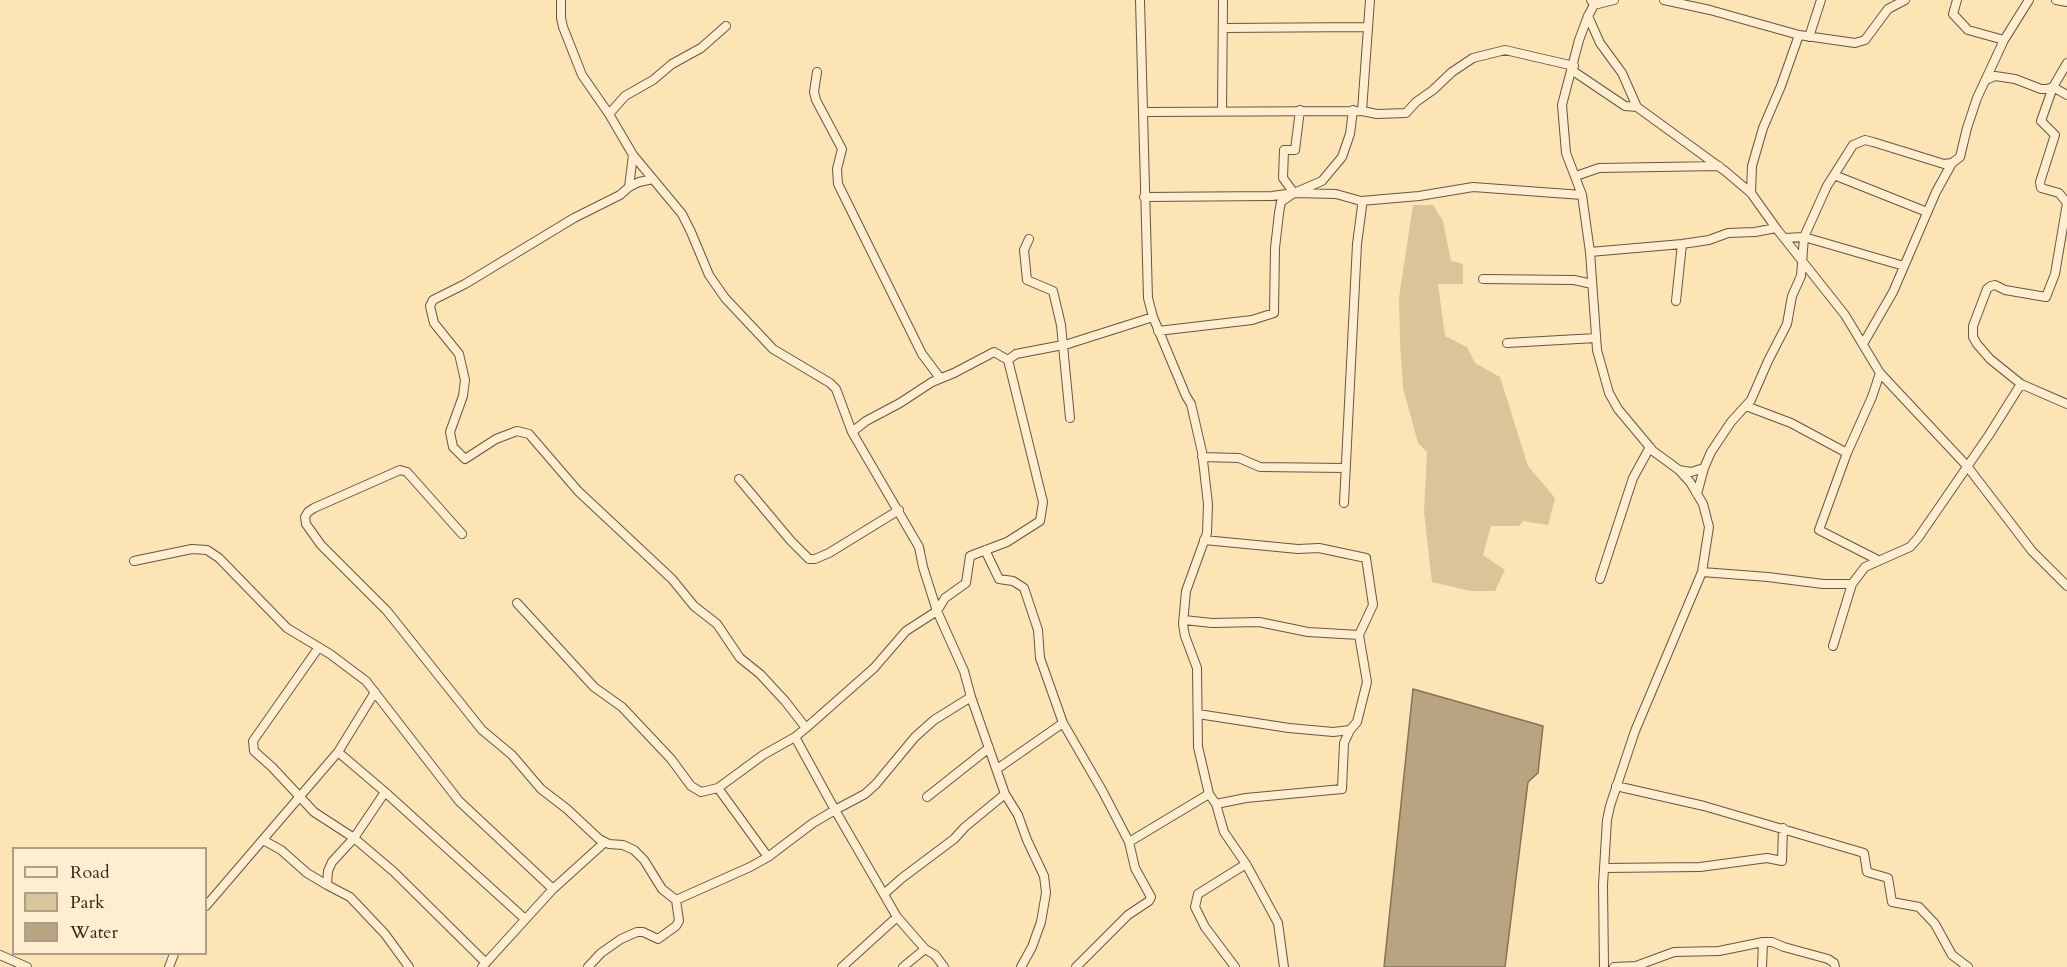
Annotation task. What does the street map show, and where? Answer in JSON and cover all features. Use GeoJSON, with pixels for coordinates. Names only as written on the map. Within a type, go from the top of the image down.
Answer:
{"type":"FeatureCollection","features":[{"type":"Feature","properties":{"kind":"street"},"geometry":{"type":"LineString","coordinates":[[561,0],[561,18],[582,75],[609,114],[633,155],[682,214],[692,232],[705,267],[725,298],[773,349],[830,383],[836,389],[852,432],[919,547],[937,611],[964,671],[1005,794],[1018,815],[1044,876],[1046,893],[1038,932],[1021,967]]}},
{"type":"Feature","properties":{"kind":"street"},"geometry":{"type":"LineString","coordinates":[[1140,0],[1148,298],[1158,331],[1191,404],[1202,457],[1208,504],[1207,533],[1186,591],[1184,621],[1185,636],[1197,668],[1198,747],[1209,794],[1216,804],[1224,832],[1278,923],[1284,967]]}},
{"type":"Feature","properties":{"kind":"street"},"geometry":{"type":"LineString","coordinates":[[1222,111],[1223,0]]}},
{"type":"Feature","properties":{"kind":"street"},"geometry":{"type":"LineString","coordinates":[[1158,331],[1252,320],[1274,313],[1275,248],[1281,202],[1294,193],[1322,181],[1342,157],[1358,111],[1370,0]]}},
{"type":"Feature","properties":{"kind":"street"},"geometry":{"type":"LineString","coordinates":[[1604,967],[1606,820],[1635,731],[1702,572],[1709,527],[1703,504],[1690,482],[1650,447],[1618,409],[1602,373],[1596,338],[1590,252],[1582,195],[1566,153],[1562,105],[1588,16],[1595,2],[1614,0]]}},
{"type":"Feature","properties":{"kind":"street"},"geometry":{"type":"LineString","coordinates":[[1666,0],[1799,35],[1854,43],[1865,40],[1888,9],[1905,0]]}},
{"type":"Feature","properties":{"kind":"street"},"geometry":{"type":"LineString","coordinates":[[1710,10],[1711,0]]}},
{"type":"Feature","properties":{"kind":"street"},"geometry":{"type":"LineString","coordinates":[[1809,37],[1821,0]]}},
{"type":"Feature","properties":{"kind":"street"},"geometry":{"type":"LineString","coordinates":[[1957,0],[1953,14],[1968,30],[2004,40]]}},
{"type":"Feature","properties":{"kind":"street"},"geometry":{"type":"LineString","coordinates":[[1863,344],[1893,291],[1927,212],[1952,163],[1960,157],[1966,128],[1977,98],[2004,40],[2030,0]]}},
{"type":"Feature","properties":{"kind":"street"},"geometry":{"type":"LineString","coordinates":[[2056,0],[2067,2]]}},
{"type":"Feature","properties":{"kind":"street"},"geometry":{"type":"LineString","coordinates":[[1588,16],[1600,43],[1622,73],[1637,107],[1719,166],[1751,193],[1845,315],[1880,373],[1966,466],[2032,551],[2067,586]]}},
{"type":"Feature","properties":{"kind":"street"},"geometry":{"type":"LineString","coordinates":[[609,114],[625,96],[652,80],[672,64],[701,48],[726,26]]}},
{"type":"Feature","properties":{"kind":"street"},"geometry":{"type":"LineString","coordinates":[[1223,28],[1367,27]]}},
{"type":"Feature","properties":{"kind":"street"},"geometry":{"type":"LineString","coordinates":[[1751,193],[1752,166],[1763,128],[1781,87],[1799,35]]}},
{"type":"Feature","properties":{"kind":"street"},"geometry":{"type":"LineString","coordinates":[[1143,112],[1300,110],[1358,111],[1377,114],[1406,113],[1452,72],[1473,58],[1505,50],[1573,68],[1625,106],[1637,107]]}},
{"type":"Feature","properties":{"kind":"street"},"geometry":{"type":"LineString","coordinates":[[2067,63],[2053,87],[2041,121],[2055,135],[2040,182],[2042,188],[2059,193],[2067,203],[2055,274],[2046,297],[1991,286],[1987,289],[1973,326],[1973,337],[1990,359],[2021,384],[2067,404]]}},
{"type":"Feature","properties":{"kind":"street"},"geometry":{"type":"LineString","coordinates":[[817,72],[814,92],[816,100],[842,149],[837,169],[838,184],[922,354],[940,378]]}},
{"type":"Feature","properties":{"kind":"street"},"geometry":{"type":"LineString","coordinates":[[1986,80],[1995,76],[2015,79],[2041,89],[2053,87],[2067,95]]}},
{"type":"Feature","properties":{"kind":"street"},"geometry":{"type":"LineString","coordinates":[[1294,193],[1283,178],[1284,150],[1295,150],[1300,110]]}},
{"type":"Feature","properties":{"kind":"street"},"geometry":{"type":"LineString","coordinates":[[1697,494],[1711,452],[1731,422],[1751,400],[1787,324],[1792,296],[1801,276],[1804,237],[1834,175],[1853,145],[1865,140],[1944,164],[1952,163]]}},
{"type":"Feature","properties":{"kind":"street"},"geometry":{"type":"LineString","coordinates":[[629,187],[633,155]]}},
{"type":"Feature","properties":{"kind":"street"},"geometry":{"type":"LineString","coordinates":[[1575,176],[1599,168],[1719,166]]}},
{"type":"Feature","properties":{"kind":"street"},"geometry":{"type":"LineString","coordinates":[[1834,175],[1927,212]]}},
{"type":"Feature","properties":{"kind":"street"},"geometry":{"type":"LineString","coordinates":[[653,179],[629,187],[620,195],[574,218],[465,284],[433,300],[430,306],[434,323],[459,354],[465,380],[464,396],[450,432],[453,447],[465,459],[496,439],[517,432],[529,434],[578,491],[672,579],[694,606],[717,624],[740,658],[760,674],[806,728]]}},
{"type":"Feature","properties":{"kind":"street"},"geometry":{"type":"LineString","coordinates":[[1144,197],[1272,196],[1294,193],[1336,194],[1360,201],[1419,196],[1473,187],[1582,195]]}},
{"type":"Feature","properties":{"kind":"street"},"geometry":{"type":"LineString","coordinates":[[1344,503],[1357,244],[1362,206],[1360,201]]}},
{"type":"Feature","properties":{"kind":"street"},"geometry":{"type":"LineString","coordinates":[[1590,252],[1682,244],[1709,240],[1728,233],[1755,232],[1776,228]]}},
{"type":"Feature","properties":{"kind":"street"},"geometry":{"type":"LineString","coordinates":[[1784,238],[1804,237],[1904,266]]}},
{"type":"Feature","properties":{"kind":"street"},"geometry":{"type":"LineString","coordinates":[[1029,239],[1024,250],[1027,280],[1053,291],[1061,325],[1061,345],[1070,418]]}},
{"type":"Feature","properties":{"kind":"street"},"geometry":{"type":"LineString","coordinates":[[1676,301],[1682,244]]}},
{"type":"Feature","properties":{"kind":"street"},"geometry":{"type":"LineString","coordinates":[[1483,279],[1574,280],[1592,284]]}},
{"type":"Feature","properties":{"kind":"street"},"geometry":{"type":"LineString","coordinates":[[1008,360],[1016,354],[1061,345],[1153,317]]}},
{"type":"Feature","properties":{"kind":"street"},"geometry":{"type":"LineString","coordinates":[[1507,343],[1596,338]]}},
{"type":"Feature","properties":{"kind":"street"},"geometry":{"type":"LineString","coordinates":[[517,603],[594,687],[622,708],[671,759],[691,786],[701,792],[718,788],[763,754],[795,737],[874,668],[906,631],[937,611],[945,598],[966,583],[970,556],[1007,542],[1040,521],[1043,502],[1008,360],[994,352],[940,378],[852,432]]}},
{"type":"Feature","properties":{"kind":"street"},"geometry":{"type":"LineString","coordinates":[[1878,560],[1819,530],[1880,373]]}},
{"type":"Feature","properties":{"kind":"street"},"geometry":{"type":"LineString","coordinates":[[1833,646],[1852,584],[1864,567],[1910,547],[1918,538],[2021,384]]}},
{"type":"Feature","properties":{"kind":"street"},"geometry":{"type":"LineString","coordinates":[[1746,406],[1791,423],[1847,453]]}},
{"type":"Feature","properties":{"kind":"street"},"geometry":{"type":"LineString","coordinates":[[1600,579],[1633,478],[1650,447]]}},
{"type":"Feature","properties":{"kind":"street"},"geometry":{"type":"LineString","coordinates":[[1202,457],[1239,458],[1260,467],[1345,468]]}},
{"type":"Feature","properties":{"kind":"street"},"geometry":{"type":"LineString","coordinates":[[1679,470],[1691,472],[1704,468]]}},
{"type":"Feature","properties":{"kind":"street"},"geometry":{"type":"LineString","coordinates":[[462,534],[407,472],[400,470],[314,508],[305,517],[306,524],[321,545],[387,611],[482,730],[512,754],[541,789],[567,809],[585,827],[605,842],[623,845],[634,850],[644,860],[662,889],[676,900],[680,921],[676,926],[658,939],[643,932],[636,932],[621,939],[601,953],[591,966]]}},
{"type":"Feature","properties":{"kind":"street"},"geometry":{"type":"LineString","coordinates":[[739,479],[809,559],[829,553],[870,530],[899,510]]}},
{"type":"Feature","properties":{"kind":"street"},"geometry":{"type":"LineString","coordinates":[[1204,540],[1298,549],[1319,548],[1366,558],[1373,604],[1359,635],[1367,682],[1357,722],[1344,743],[1342,789],[1246,798],[1216,804]]}},
{"type":"Feature","properties":{"kind":"street"},"geometry":{"type":"LineString","coordinates":[[134,561],[176,551],[207,550],[219,558],[287,628],[319,647],[366,681],[459,801],[553,889]]}},
{"type":"Feature","properties":{"kind":"street"},"geometry":{"type":"LineString","coordinates":[[985,550],[999,579],[1013,581],[1023,588],[1038,630],[1040,658],[1063,723],[1129,842],[1135,868],[1151,897],[1149,901],[1128,915],[1076,967]]}},
{"type":"Feature","properties":{"kind":"street"},"geometry":{"type":"LineString","coordinates":[[1702,572],[1823,584],[1852,584]]}},
{"type":"Feature","properties":{"kind":"street"},"geometry":{"type":"LineString","coordinates":[[1184,621],[1259,622],[1308,632],[1359,635]]}},
{"type":"Feature","properties":{"kind":"street"},"geometry":{"type":"LineString","coordinates":[[319,647],[253,741],[254,751],[314,812],[354,838],[394,872],[484,964],[553,889],[605,842]]}},
{"type":"Feature","properties":{"kind":"street"},"geometry":{"type":"LineString","coordinates":[[207,905],[338,752],[375,692]]}},
{"type":"Feature","properties":{"kind":"street"},"geometry":{"type":"LineString","coordinates":[[676,900],[768,857],[813,823],[865,794],[915,737],[934,720],[971,697]]}},
{"type":"Feature","properties":{"kind":"street"},"geometry":{"type":"LineString","coordinates":[[1198,714],[1289,728],[1333,732],[1350,730]]}},
{"type":"Feature","properties":{"kind":"street"},"geometry":{"type":"LineString","coordinates":[[997,769],[1063,723]]}},
{"type":"Feature","properties":{"kind":"street"},"geometry":{"type":"LineString","coordinates":[[795,737],[897,917],[925,950],[935,955],[945,967]]}},
{"type":"Feature","properties":{"kind":"street"},"geometry":{"type":"LineString","coordinates":[[927,797],[989,748]]}},
{"type":"Feature","properties":{"kind":"street"},"geometry":{"type":"LineString","coordinates":[[338,752],[525,919]]}},
{"type":"Feature","properties":{"kind":"street"},"geometry":{"type":"LineString","coordinates":[[1616,786],[1704,806],[1864,853],[1867,872],[1888,878],[1892,902],[1919,907],[1935,924],[1952,955],[1968,967]]}},
{"type":"Feature","properties":{"kind":"street"},"geometry":{"type":"LineString","coordinates":[[718,788],[768,857]]}},
{"type":"Feature","properties":{"kind":"street"},"geometry":{"type":"LineString","coordinates":[[327,885],[332,862],[354,838],[385,792]]}},
{"type":"Feature","properties":{"kind":"street"},"geometry":{"type":"LineString","coordinates":[[884,894],[954,839],[1005,794]]}},
{"type":"Feature","properties":{"kind":"street"},"geometry":{"type":"LineString","coordinates":[[1129,842],[1209,794]]}},
{"type":"Feature","properties":{"kind":"street"},"geometry":{"type":"LineString","coordinates":[[1604,868],[1700,867],[1767,858],[1782,861],[1783,828]]}},
{"type":"Feature","properties":{"kind":"street"},"geometry":{"type":"LineString","coordinates":[[263,840],[281,850],[307,873],[350,897],[385,934],[409,967]]}},
{"type":"Feature","properties":{"kind":"street"},"geometry":{"type":"LineString","coordinates":[[1235,967],[1204,927],[1195,907],[1198,894],[1245,864]]}},
{"type":"Feature","properties":{"kind":"street"},"geometry":{"type":"LineString","coordinates":[[842,967],[897,917]]}},
{"type":"Feature","properties":{"kind":"street"},"geometry":{"type":"LineString","coordinates":[[1614,967],[1636,966],[1674,952],[1719,951],[1763,942],[1772,942],[1828,959],[1834,963],[1835,967]]}},
{"type":"Feature","properties":{"kind":"street"},"geometry":{"type":"LineString","coordinates":[[1762,967],[1763,942]]}},
{"type":"Feature","properties":{"kind":"street"},"geometry":{"type":"LineString","coordinates":[[903,967],[925,950]]}},
{"type":"Feature","properties":{"kind":"street"},"geometry":{"type":"LineString","coordinates":[[0,955],[27,967]]}},
{"type":"Feature","properties":{"kind":"green space"},"geometry":{"type":"Polygon","coordinates":[[[1413,205],[1433,205],[1443,221],[1451,261],[1463,264],[1463,284],[1438,284],[1445,336],[1467,347],[1475,363],[1500,377],[1528,466],[1555,498],[1548,525],[1523,521],[1519,526],[1491,526],[1483,555],[1505,570],[1495,591],[1471,591],[1432,582],[1424,512],[1427,452],[1418,443],[1403,388],[1400,342],[1399,298],[1413,205]]]}},
{"type":"Feature","properties":{"kind":"water"},"geometry":{"type":"Polygon","coordinates":[[[1413,689],[1543,726],[1538,773],[1528,782],[1505,967],[1384,967],[1413,689]]]}}]}
